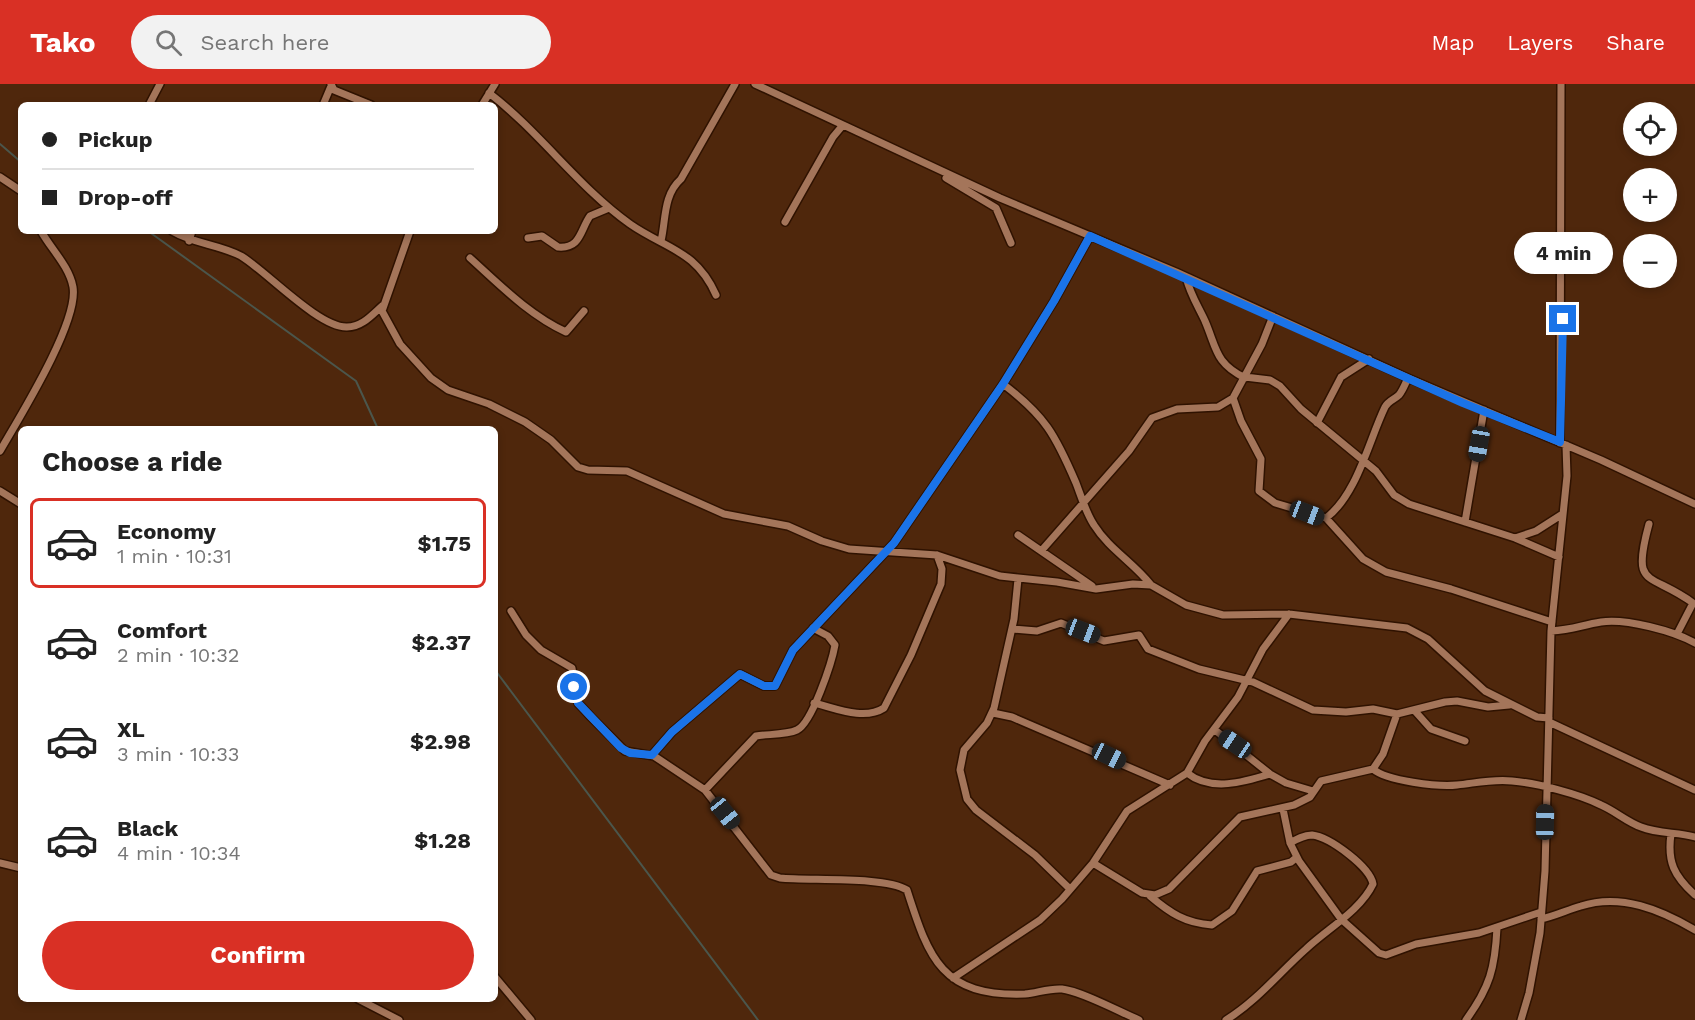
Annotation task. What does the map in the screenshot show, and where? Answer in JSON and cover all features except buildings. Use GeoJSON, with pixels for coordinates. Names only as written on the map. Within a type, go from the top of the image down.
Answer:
{"type":"FeatureCollection","features":[{"type":"Feature","properties":{"kind":"street"},"geometry":{"type":"LineString","coordinates":[[151,102],[160,84]]}},
{"type":"Feature","properties":{"kind":"street"},"geometry":{"type":"LineString","coordinates":[[484,102],[495,84]]}},
{"type":"Feature","properties":{"kind":"street"},"geometry":{"type":"LineString","coordinates":[[661,241],[665,225],[663,218],[674,185],[681,179],[735,84]]}},
{"type":"Feature","properties":{"kind":"street"},"geometry":{"type":"LineString","coordinates":[[755,84],[940,172],[1186,277],[1408,378],[1563,444],[1695,504]]}},
{"type":"Feature","properties":{"kind":"street"},"geometry":{"type":"LineString","coordinates":[[1521,1020],[1529,993],[1541,915],[1548,787],[1551,631],[1561,515],[1567,476],[1563,444],[1561,84]]}},
{"type":"Feature","properties":{"kind":"street"},"geometry":{"type":"LineString","coordinates":[[324,102],[331,85],[364,102]]}},
{"type":"Feature","properties":{"kind":"street"},"geometry":{"type":"LineString","coordinates":[[489,93],[512,110],[536,138],[609,208],[632,225],[682,252],[708,278],[716,295]]}},
{"type":"Feature","properties":{"kind":"street"},"geometry":{"type":"LineString","coordinates":[[785,222],[843,124]]}},
{"type":"Feature","properties":{"kind":"street"},"geometry":{"type":"LineString","coordinates":[[942,175],[996,208],[1011,243]]}},
{"type":"Feature","properties":{"kind":"street"},"geometry":{"type":"LineString","coordinates":[[0,177],[18,189]]}},
{"type":"Feature","properties":{"kind":"street"},"geometry":{"type":"LineString","coordinates":[[528,238],[542,236],[558,247],[570,246],[583,234],[590,216],[609,208]]}},
{"type":"Feature","properties":{"kind":"street"},"geometry":{"type":"LineString","coordinates":[[0,451],[40,382],[58,342],[73,297],[73,287],[66,269],[42,234]]}},
{"type":"Feature","properties":{"kind":"street"},"geometry":{"type":"LineString","coordinates":[[178,234],[189,240],[223,246],[249,261],[308,309],[335,325],[347,328],[358,325],[382,306],[409,234]]}},
{"type":"Feature","properties":{"kind":"street"},"geometry":{"type":"LineString","coordinates":[[189,240],[191,234]]}},
{"type":"Feature","properties":{"kind":"street"},"geometry":{"type":"LineString","coordinates":[[652,755],[672,732],[740,674],[764,686],[775,686],[793,650],[894,543],[1003,384],[1054,301],[1090,236]]}},
{"type":"Feature","properties":{"kind":"street"},"geometry":{"type":"LineString","coordinates":[[470,258],[529,310],[566,332],[584,311]]}},
{"type":"Feature","properties":{"kind":"street"},"geometry":{"type":"LineString","coordinates":[[1186,277],[1190,293],[1204,319],[1219,358],[1231,371],[1245,377],[1270,380],[1280,386],[1317,423],[1363,459],[1394,495],[1409,504],[1515,538],[1559,556]]}},
{"type":"Feature","properties":{"kind":"street"},"geometry":{"type":"LineString","coordinates":[[382,306],[390,330],[431,378],[448,390],[489,404],[525,422],[551,440],[578,466],[593,471],[627,471],[724,514],[788,526],[822,541],[849,549],[937,555],[988,574],[1057,582],[1096,590],[1132,584],[1151,585]]}},
{"type":"Feature","properties":{"kind":"street"},"geometry":{"type":"LineString","coordinates":[[1042,550],[1083,500],[1125,456],[1152,418],[1177,409],[1218,407],[1233,398],[1273,316]]}},
{"type":"Feature","properties":{"kind":"street"},"geometry":{"type":"LineString","coordinates":[[1317,423],[1341,377],[1369,359]]}},
{"type":"Feature","properties":{"kind":"street"},"geometry":{"type":"LineString","coordinates":[[1326,518],[1347,490],[1374,438],[1385,408],[1400,394],[1408,378]]}},
{"type":"Feature","properties":{"kind":"street"},"geometry":{"type":"LineString","coordinates":[[1003,384],[1046,421],[1093,524],[1110,547],[1151,585],[1186,604],[1223,615],[1289,614],[1389,625],[1417,632],[1485,691],[1509,705],[1549,720],[1695,790]]}},
{"type":"Feature","properties":{"kind":"street"},"geometry":{"type":"LineString","coordinates":[[1233,398],[1241,421],[1261,459],[1260,491],[1275,503],[1326,518],[1363,559],[1386,572],[1552,622]]}},
{"type":"Feature","properties":{"kind":"street"},"geometry":{"type":"LineString","coordinates":[[1465,522],[1484,410]]}},
{"type":"Feature","properties":{"kind":"street"},"geometry":{"type":"LineString","coordinates":[[0,491],[18,502]]}},
{"type":"Feature","properties":{"kind":"street"},"geometry":{"type":"LineString","coordinates":[[1515,538],[1536,531],[1561,515]]}},
{"type":"Feature","properties":{"kind":"street"},"geometry":{"type":"LineString","coordinates":[[1649,524],[1640,557],[1641,566],[1654,581],[1693,603],[1691,611],[1677,634]]}},
{"type":"Feature","properties":{"kind":"street"},"geometry":{"type":"LineString","coordinates":[[1018,535],[1096,590]]}},
{"type":"Feature","properties":{"kind":"street"},"geometry":{"type":"LineString","coordinates":[[814,703],[861,714],[876,713],[884,708],[911,655],[940,584],[942,569],[937,555]]}},
{"type":"Feature","properties":{"kind":"street"},"geometry":{"type":"LineString","coordinates":[[1018,579],[1012,629],[993,713],[969,743],[961,760],[960,771],[967,799],[976,810],[1035,855],[1070,889]]}},
{"type":"Feature","properties":{"kind":"street"},"geometry":{"type":"LineString","coordinates":[[512,611],[526,635],[541,650],[572,668],[578,703],[621,748],[630,753],[652,755],[705,790],[771,874],[801,880],[878,882],[908,890],[920,929],[937,964],[953,978],[975,988],[999,992],[1026,994],[1063,989],[1139,1020]]}},
{"type":"Feature","properties":{"kind":"street"},"geometry":{"type":"LineString","coordinates":[[953,978],[1040,920],[1094,863],[1127,811],[1187,773],[1246,681],[1263,649],[1289,614]]}},
{"type":"Feature","properties":{"kind":"street"},"geometry":{"type":"LineString","coordinates":[[1551,631],[1579,629],[1612,622],[1677,634],[1695,643]]}},
{"type":"Feature","properties":{"kind":"street"},"geometry":{"type":"LineString","coordinates":[[1012,629],[1037,631],[1061,624],[1104,641],[1139,635],[1148,649],[1199,669],[1246,681],[1312,710],[1346,712],[1373,709],[1397,714],[1430,704],[1451,701],[1488,707],[1509,705]]}},
{"type":"Feature","properties":{"kind":"street"},"geometry":{"type":"LineString","coordinates":[[705,790],[756,736],[795,731],[801,728],[825,678],[835,645],[828,636],[813,628]]}},
{"type":"Feature","properties":{"kind":"street"},"geometry":{"type":"LineString","coordinates":[[1414,710],[1431,729],[1465,741]]}},
{"type":"Feature","properties":{"kind":"street"},"geometry":{"type":"LineString","coordinates":[[993,713],[1012,717],[1170,785]]}},
{"type":"Feature","properties":{"kind":"street"},"geometry":{"type":"LineString","coordinates":[[1150,896],[1169,889],[1240,817],[1283,809],[1310,797],[1321,781],[1373,769],[1383,754],[1397,714]]}},
{"type":"Feature","properties":{"kind":"street"},"geometry":{"type":"LineString","coordinates":[[1215,730],[1270,774],[1286,783],[1313,791]]}},
{"type":"Feature","properties":{"kind":"street"},"geometry":{"type":"LineString","coordinates":[[1373,769],[1386,778],[1434,785],[1496,780],[1548,787],[1598,803],[1639,827],[1695,837]]}},
{"type":"Feature","properties":{"kind":"street"},"geometry":{"type":"LineString","coordinates":[[1187,773],[1200,781],[1230,784],[1270,774]]}},
{"type":"Feature","properties":{"kind":"street"},"geometry":{"type":"LineString","coordinates":[[1283,809],[1290,843],[1297,857],[1341,919],[1374,950],[1386,954],[1416,944],[1497,928],[1589,904],[1623,902],[1667,915],[1695,930]]}},
{"type":"Feature","properties":{"kind":"street"},"geometry":{"type":"LineString","coordinates":[[1671,834],[1669,849],[1673,869],[1678,880],[1695,895]]}},
{"type":"Feature","properties":{"kind":"street"},"geometry":{"type":"LineString","coordinates":[[1226,1020],[1250,1005],[1289,964],[1341,919],[1372,888],[1373,881],[1362,866],[1321,837],[1305,836],[1290,843]]}},
{"type":"Feature","properties":{"kind":"street"},"geometry":{"type":"LineString","coordinates":[[1094,863],[1117,879],[1150,896],[1171,914],[1187,922],[1212,925],[1232,911],[1257,871],[1291,862],[1297,857]]}},
{"type":"Feature","properties":{"kind":"street"},"geometry":{"type":"LineString","coordinates":[[0,864],[18,867]]}},
{"type":"Feature","properties":{"kind":"street"},"geometry":{"type":"LineString","coordinates":[[1466,1020],[1484,992],[1496,964],[1497,928]]}},
{"type":"Feature","properties":{"kind":"street"},"geometry":{"type":"LineString","coordinates":[[498,981],[531,1020]]}},
{"type":"Feature","properties":{"kind":"street"},"geometry":{"type":"LineString","coordinates":[[364,1002],[399,1020]]}},
{"type":"Feature","properties":{"kind":"waterway"},"geometry":{"type":"LineString","coordinates":[[0,144],[18,159]]}},
{"type":"Feature","properties":{"kind":"waterway"},"geometry":{"type":"LineString","coordinates":[[152,234],[356,381],[377,426]]}},
{"type":"Feature","properties":{"kind":"waterway"},"geometry":{"type":"LineString","coordinates":[[498,674],[758,1020]]}},
{"type":"Feature","properties":{"kind":"route"},"geometry":{"type":"LineString","coordinates":[[574,687],[578,703],[621,748],[630,753],[652,755],[672,732],[740,674],[764,686],[770,688],[775,686],[793,650],[894,543],[1003,384],[1054,301],[1090,236],[1186,277],[1463,403],[1560,442],[1563,319]]}}]}
